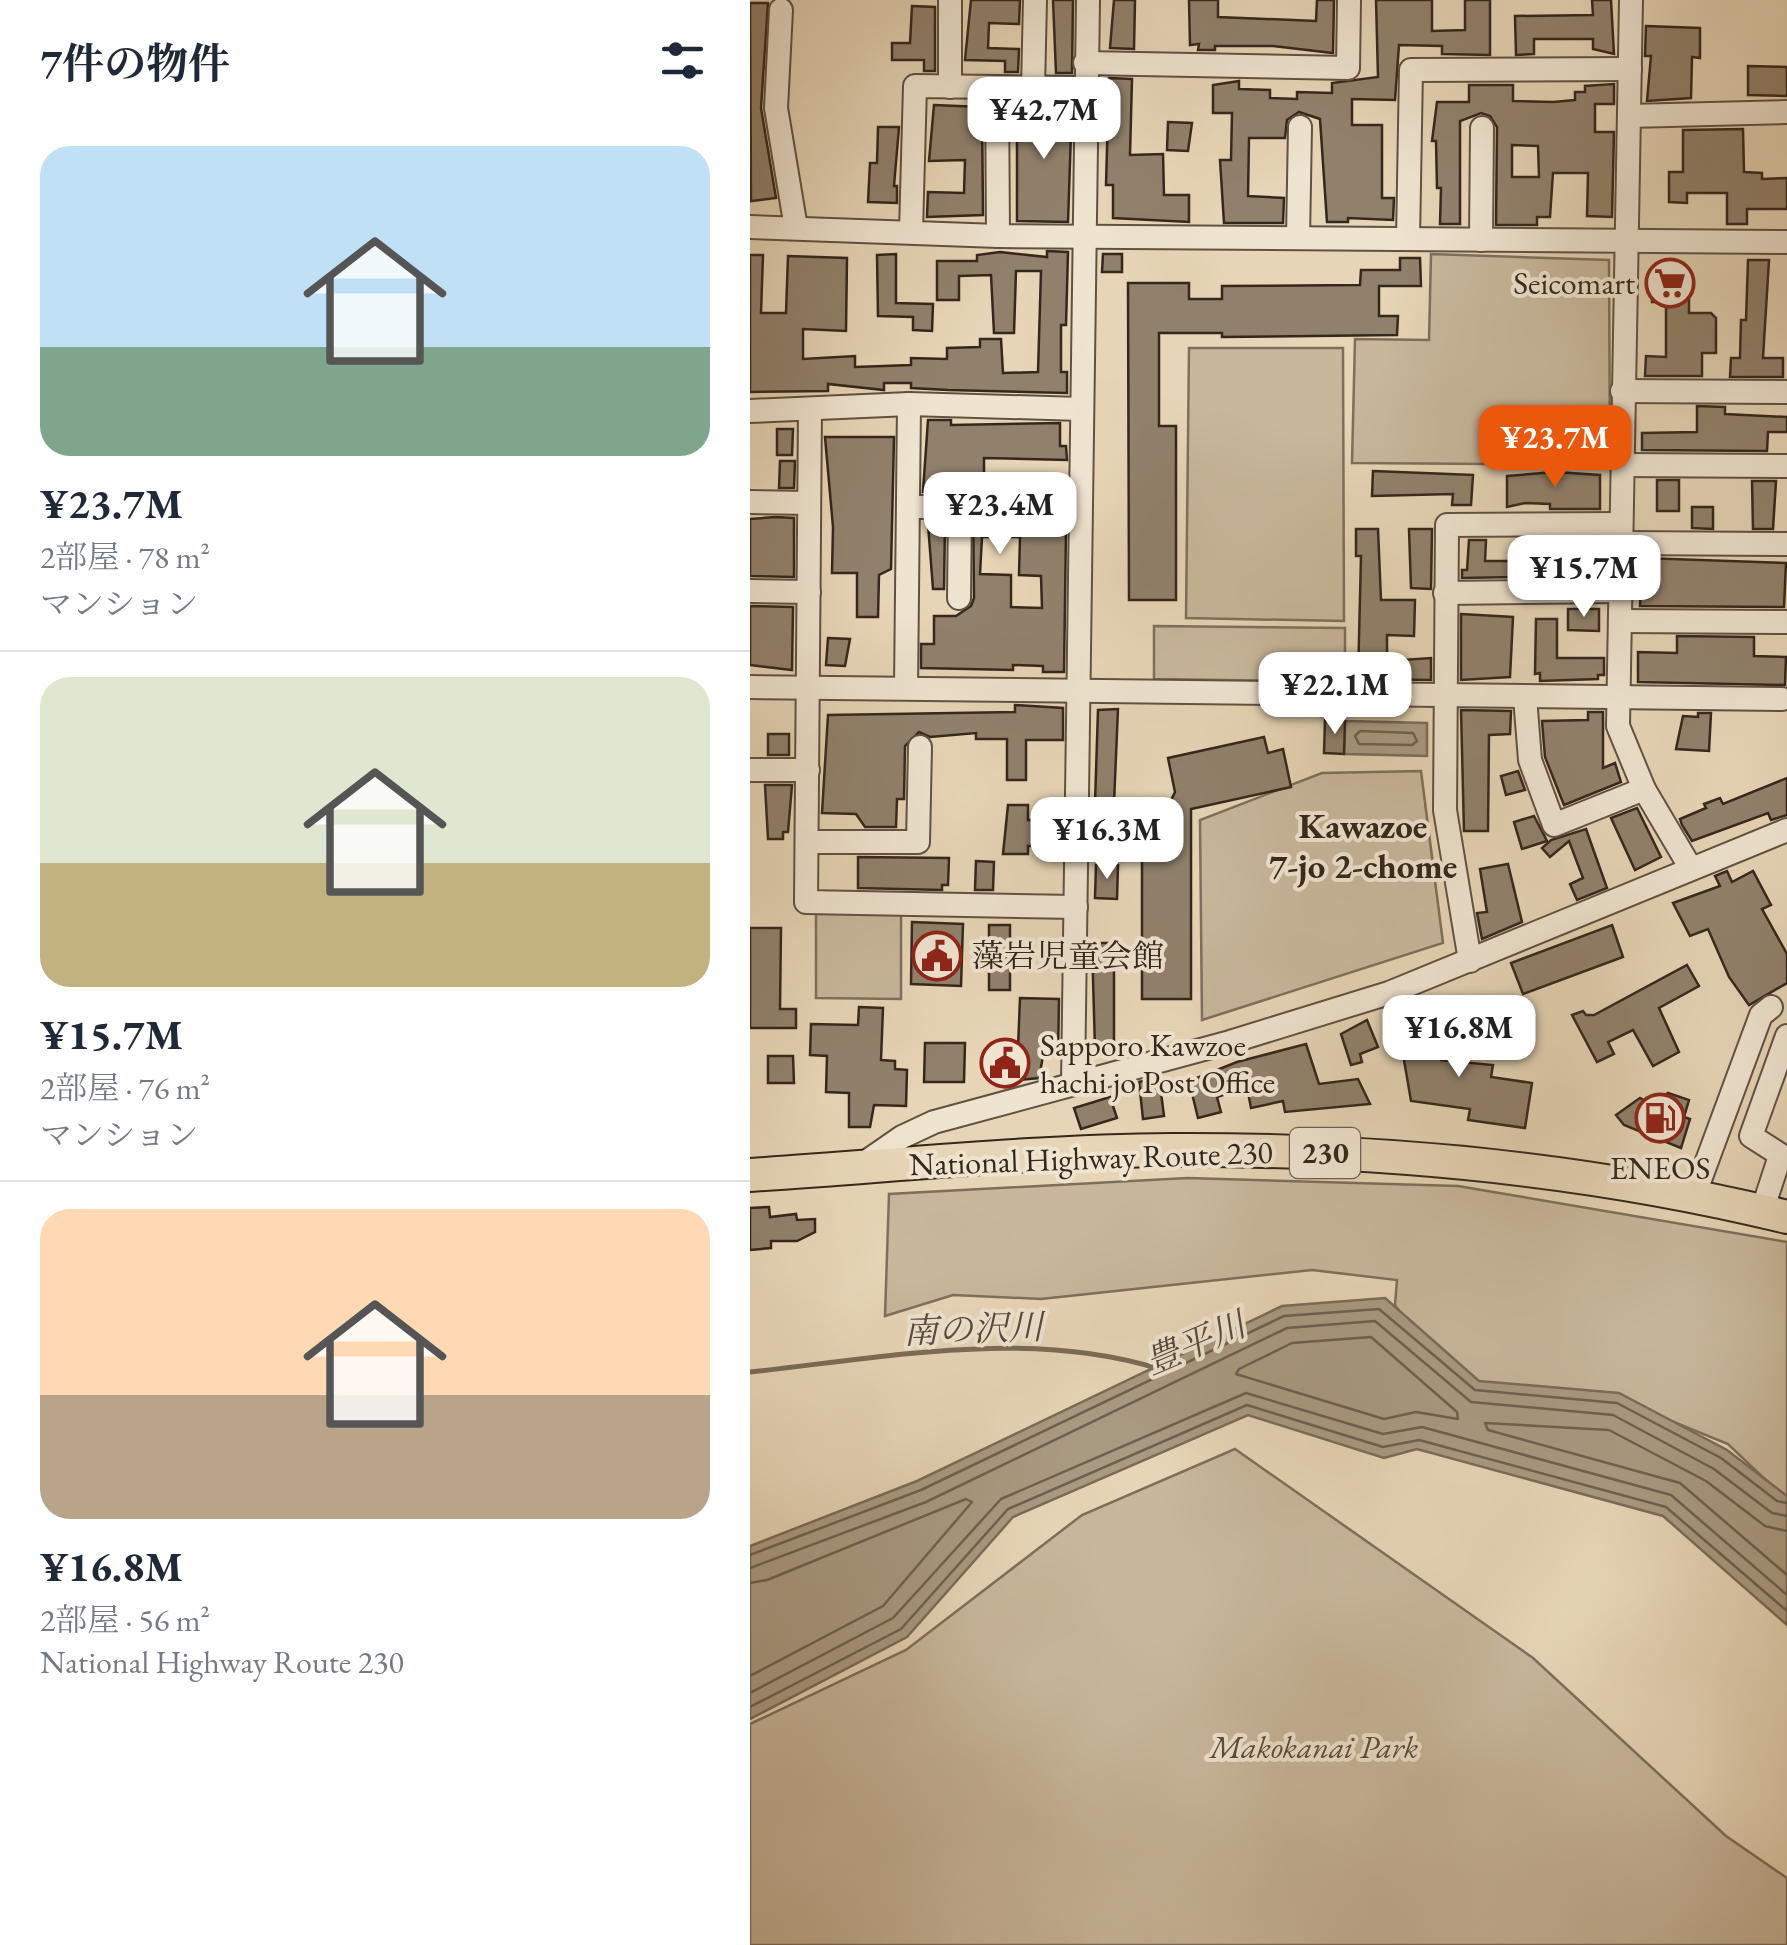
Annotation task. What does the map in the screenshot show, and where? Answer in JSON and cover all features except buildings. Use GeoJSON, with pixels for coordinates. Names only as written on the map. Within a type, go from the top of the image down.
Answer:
{"type":"FeatureCollection","features":[{"type":"Feature","properties":{"kind":"highway","name":"National Highway Route 230"},"geometry":{"type":"LineString","coordinates":[[750,1175],[1169,1150],[1306,1151],[1528,1170],[1694,1196],[1775,1214]]}},
{"type":"Feature","properties":{"kind":"street"},"geometry":{"type":"LineString","coordinates":[[950,0],[950,87]]}},
{"type":"Feature","properties":{"kind":"street"},"geometry":{"type":"LineString","coordinates":[[1033,88],[1035,0]]}},
{"type":"Feature","properties":{"kind":"street"},"geometry":{"type":"LineString","coordinates":[[1073,1084],[1088,0]]}},
{"type":"Feature","properties":{"kind":"street"},"geometry":{"type":"LineString","coordinates":[[1085,62],[1348,68],[1349,0]]}},
{"type":"Feature","properties":{"kind":"street"},"geometry":{"type":"LineString","coordinates":[[1630,0],[1618,726],[1644,789],[1690,867]]}},
{"type":"Feature","properties":{"kind":"street"},"geometry":{"type":"LineString","coordinates":[[780,10],[776,108],[796,228]]}},
{"type":"Feature","properties":{"kind":"street"},"geometry":{"type":"LineString","coordinates":[[1408,239],[1411,70],[1630,68]]}},
{"type":"Feature","properties":{"kind":"street"},"geometry":{"type":"LineString","coordinates":[[911,231],[915,86],[1085,88]]}},
{"type":"Feature","properties":{"kind":"street"},"geometry":{"type":"LineString","coordinates":[[998,87],[998,236]]}},
{"type":"Feature","properties":{"kind":"street"},"geometry":{"type":"LineString","coordinates":[[1629,116],[1787,112]]}},
{"type":"Feature","properties":{"kind":"street"},"geometry":{"type":"LineString","coordinates":[[1298,238],[1300,127]]}},
{"type":"Feature","properties":{"kind":"street"},"geometry":{"type":"LineString","coordinates":[[1481,240],[1482,128]]}},
{"type":"Feature","properties":{"kind":"street"},"geometry":{"type":"LineString","coordinates":[[750,227],[998,236],[1787,242]]}},
{"type":"Feature","properties":{"kind":"street"},"geometry":{"type":"LineString","coordinates":[[1622,390],[1787,392]]}},
{"type":"Feature","properties":{"kind":"street"},"geometry":{"type":"LineString","coordinates":[[750,410],[908,404],[1081,409]]}},
{"type":"Feature","properties":{"kind":"street"},"geometry":{"type":"LineString","coordinates":[[906,688],[908,404]]}},
{"type":"Feature","properties":{"kind":"street"},"geometry":{"type":"LineString","coordinates":[[810,409],[806,902],[1076,907]]}},
{"type":"Feature","properties":{"kind":"street"},"geometry":{"type":"LineString","coordinates":[[1622,465],[1787,466]]}},
{"type":"Feature","properties":{"kind":"street"},"geometry":{"type":"LineString","coordinates":[[750,502],[808,503]]}},
{"type":"Feature","properties":{"kind":"street"},"geometry":{"type":"LineString","coordinates":[[908,507],[960,507],[959,598]]}},
{"type":"Feature","properties":{"kind":"street"},"geometry":{"type":"LineString","coordinates":[[1014,514],[1080,514]]}},
{"type":"Feature","properties":{"kind":"street"},"geometry":{"type":"LineString","coordinates":[[1470,961],[1445,810],[1442,694],[1447,525],[1787,544]]}},
{"type":"Feature","properties":{"kind":"street"},"geometry":{"type":"LineString","coordinates":[[750,591],[809,592]]}},
{"type":"Feature","properties":{"kind":"street"},"geometry":{"type":"LineString","coordinates":[[1445,593],[1620,592]]}},
{"type":"Feature","properties":{"kind":"street"},"geometry":{"type":"LineString","coordinates":[[1620,621],[1787,622]]}},
{"type":"Feature","properties":{"kind":"street"},"geometry":{"type":"LineString","coordinates":[[750,686],[1782,698]]}},
{"type":"Feature","properties":{"kind":"street"},"geometry":{"type":"LineString","coordinates":[[1525,696],[1530,760],[1554,826],[1644,789]]}},
{"type":"Feature","properties":{"kind":"street"},"geometry":{"type":"LineString","coordinates":[[807,842],[918,842],[920,747]]}},
{"type":"Feature","properties":{"kind":"street"},"geometry":{"type":"LineString","coordinates":[[750,770],[808,770]]}},
{"type":"Feature","properties":{"kind":"street"},"geometry":{"type":"LineString","coordinates":[[858,1168],[902,1136],[934,1122],[1230,1042],[1389,993],[1787,830]]}},
{"type":"Feature","properties":{"kind":"street"},"geometry":{"type":"LineString","coordinates":[[1694,1196],[1761,1014],[1771,1007]]}},
{"type":"Feature","properties":{"kind":"street"},"geometry":{"type":"LineString","coordinates":[[1775,1214],[1784,1158],[1751,1136],[1787,1036]]}},
{"type":"Feature","properties":{"kind":"green space"},"geometry":{"type":"Polygon","coordinates":[[[1431,254],[1609,260],[1610,465],[1352,463],[1355,339],[1429,340],[1431,254]]]}},
{"type":"Feature","properties":{"kind":"green space"},"geometry":{"type":"Polygon","coordinates":[[[1189,348],[1343,348],[1344,621],[1186,618],[1189,348]]]}},
{"type":"Feature","properties":{"kind":"green space"},"geometry":{"type":"Polygon","coordinates":[[[1154,626],[1345,628],[1345,682],[1154,679],[1154,626]]]}},
{"type":"Feature","properties":{"kind":"green space"},"geometry":{"type":"Polygon","coordinates":[[[1421,771],[1443,943],[1202,1020],[1200,820],[1322,773],[1421,771]]]}},
{"type":"Feature","properties":{"kind":"green space"},"geometry":{"type":"Polygon","coordinates":[[[816,913],[901,914],[901,999],[816,998],[816,913]]]}},
{"type":"Feature","properties":{"kind":"green space"},"geometry":{"type":"Polygon","coordinates":[[[1187,1178],[1458,1186],[1787,1242],[1787,1500],[1728,1444],[1674,1422],[1483,1392],[1424,1346],[1395,1305],[1397,1280],[1312,1270],[1041,1299],[953,1295],[885,1316],[889,1194],[1187,1178]]]}},
{"type":"Feature","properties":{"kind":"green space","name":"Makokanai Park"},"geometry":{"type":"Polygon","coordinates":[[[1235,1449],[1533,1658],[1726,1836],[1787,1878],[1787,1945],[750,1945],[750,1724],[906,1650],[1082,1515],[1235,1449]]]}},
{"type":"Feature","properties":{"kind":"water"},"geometry":{"type":"Polygon","coordinates":[[[1345,721],[1427,723],[1427,756],[1344,754],[1345,721]]]}},
{"type":"Feature","properties":{"kind":"water"},"geometry":{"type":"Polygon","coordinates":[[[1385,1298],[1479,1381],[1619,1393],[1727,1450],[1787,1496],[1787,1625],[1663,1516],[1417,1449],[1384,1458],[1248,1415],[1013,1517],[907,1637],[750,1719],[750,1546],[917,1481],[1282,1306],[1385,1298]]]}},
{"type":"Feature","properties":{"kind":"waterway","name":"南の沢川"},"geometry":{"type":"LineString","coordinates":[[750,1372],[903,1354],[1007,1348],[1110,1357],[1159,1369]]}},
{"type":"Feature","properties":{"kind":"place","name":"Seicomart"},"geometry":{"type":"Point","coordinates":[1670,283]}},
{"type":"Feature","properties":{"kind":"place","name":"藻岩児童会館"},"geometry":{"type":"Point","coordinates":[937,956]}},
{"type":"Feature","properties":{"kind":"place","name":"Sapporo Kawzoe hachi jo Post Office"},"geometry":{"type":"Point","coordinates":[1005,1063]}},
{"type":"Feature","properties":{"kind":"place","name":"ENEOS"},"geometry":{"type":"Point","coordinates":[1660,1118]}},
{"type":"Feature","properties":{"kind":"district","name":"Kawazoe 7-jo 2-chome"},"geometry":{"type":"Point","coordinates":[1363,846]}},
{"type":"Feature","properties":{"kind":"water label","name":"豊平川"},"geometry":{"type":"Point","coordinates":[1195,1343]}}]}
